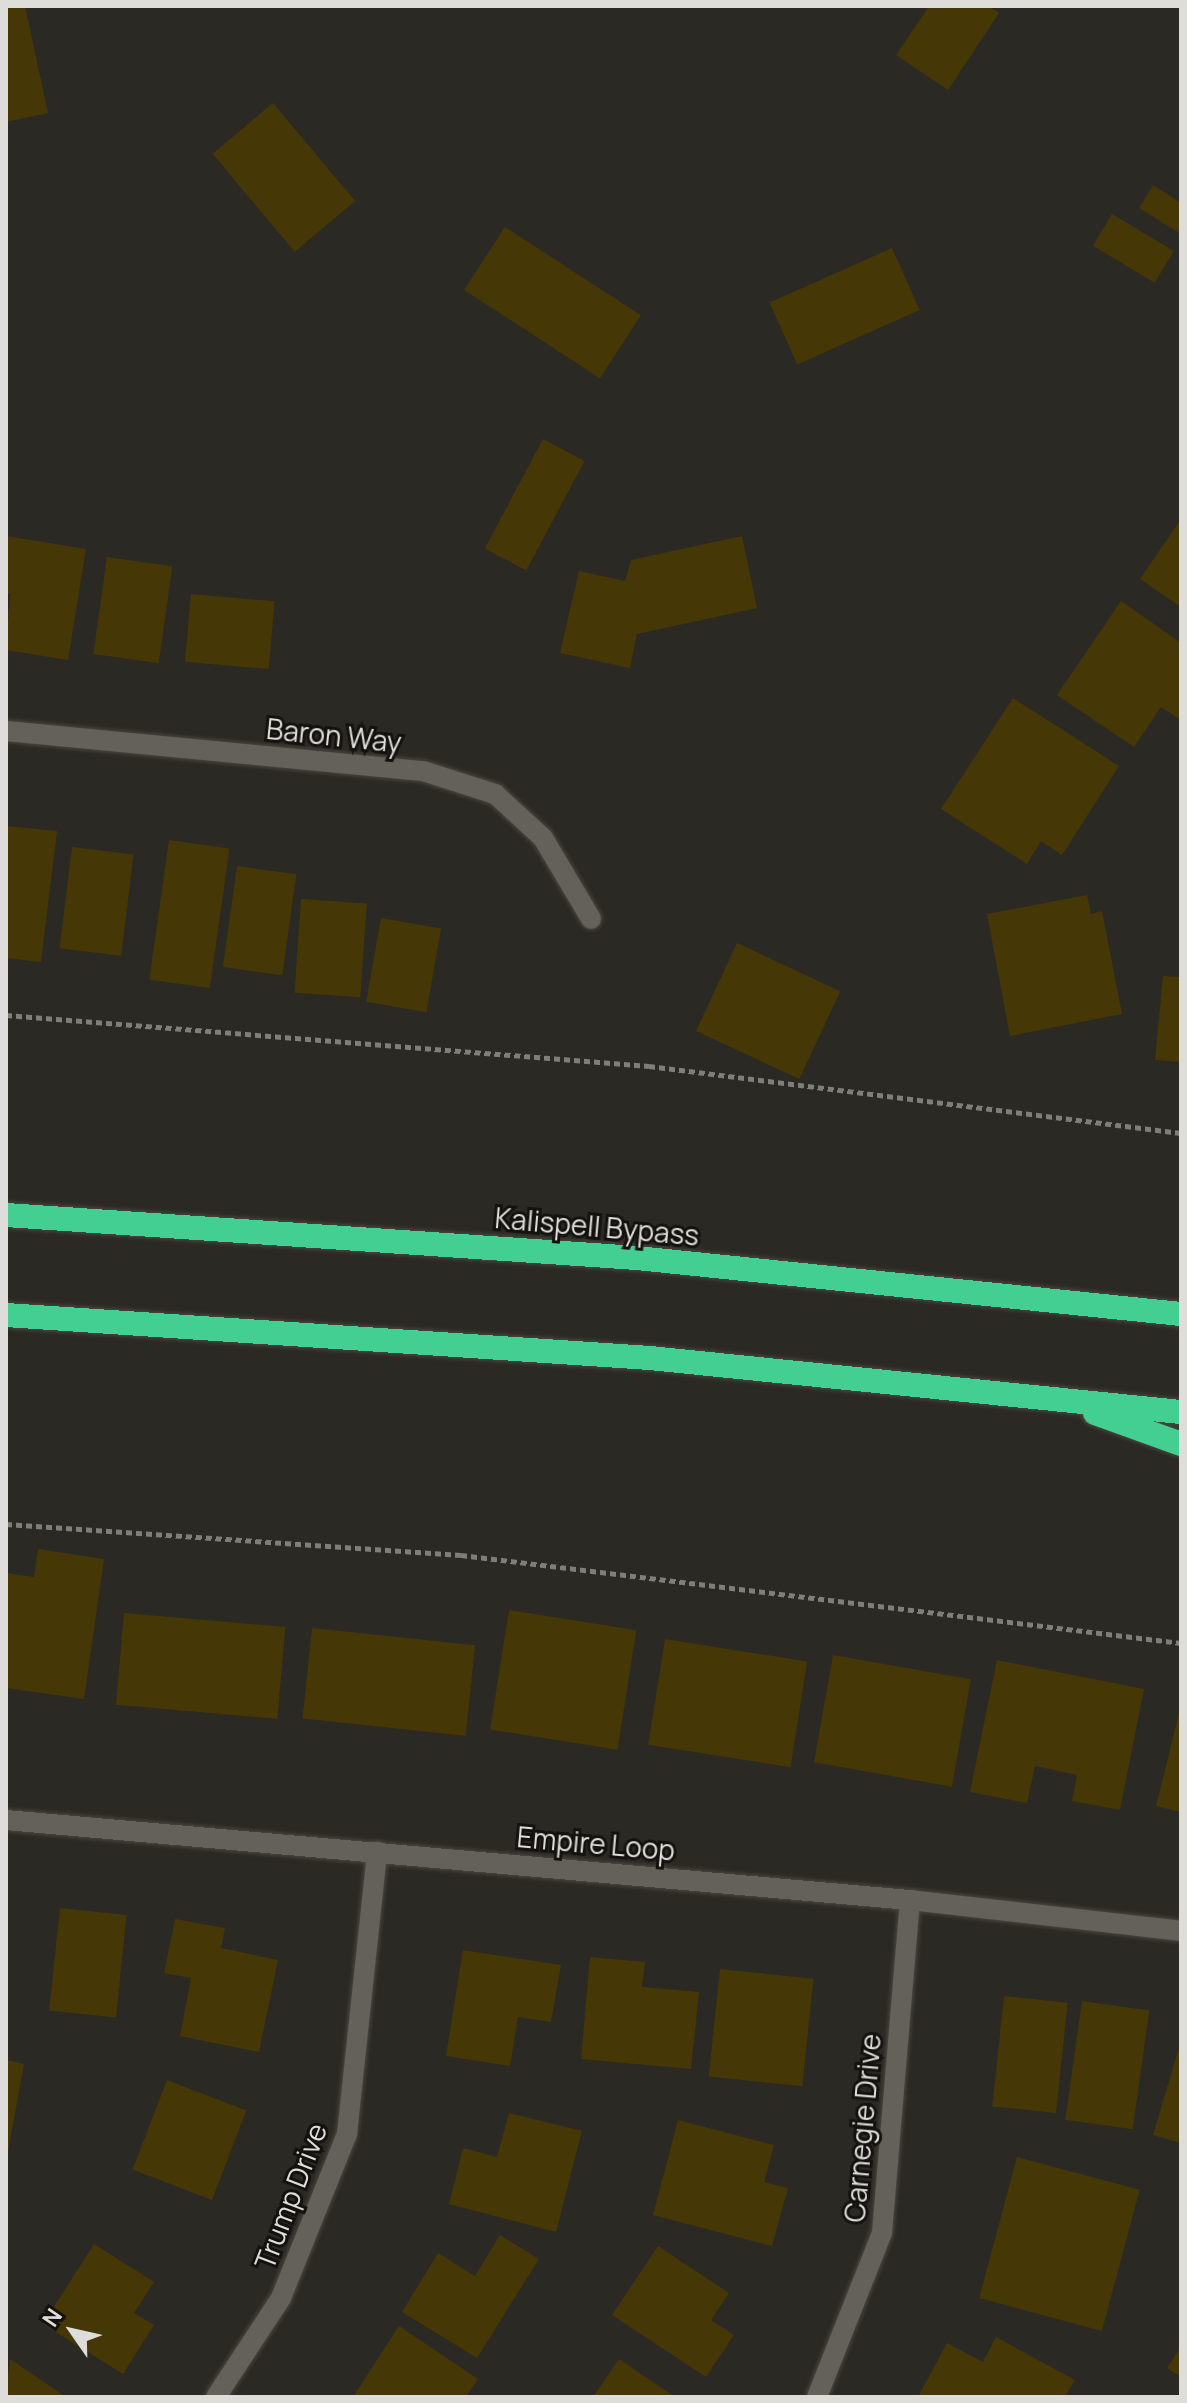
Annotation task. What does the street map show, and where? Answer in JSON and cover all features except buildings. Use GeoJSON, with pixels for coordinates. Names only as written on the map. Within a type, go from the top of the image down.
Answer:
{"type":"FeatureCollection","features":[{"type":"Feature","properties":{"kind":"highway","name":"Kalispell Bypass"},"geometry":{"type":"LineString","coordinates":[[6,1215],[637,1258],[1181,1314]]}},
{"type":"Feature","properties":{"kind":"highway"},"geometry":{"type":"LineString","coordinates":[[6,1315],[650,1358],[1181,1412]]}},
{"type":"Feature","properties":{"kind":"highway"},"geometry":{"type":"LineString","coordinates":[[1063,1401],[1181,1444]]}},
{"type":"Feature","properties":{"kind":"street","name":"Baron Way"},"geometry":{"type":"LineString","coordinates":[[6,731],[423,771],[495,794],[543,838],[591,919]]}},
{"type":"Feature","properties":{"kind":"street","name":"Empire Loop"},"geometry":{"type":"LineString","coordinates":[[6,1820],[910,1900],[1181,1931]]}},
{"type":"Feature","properties":{"kind":"street","name":"Trump Drive"},"geometry":{"type":"LineString","coordinates":[[216,2397],[281,2298],[347,2134],[377,1852]]}},
{"type":"Feature","properties":{"kind":"street","name":"Carnegie Drive"},"geometry":{"type":"LineString","coordinates":[[817,2397],[882,2233],[910,1900]]}},
{"type":"Feature","properties":{"kind":"path"},"geometry":{"type":"LineString","coordinates":[[6,1015],[649,1066],[1181,1133]]}},
{"type":"Feature","properties":{"kind":"path"},"geometry":{"type":"LineString","coordinates":[[6,1524],[461,1555],[1181,1643]]}}]}
